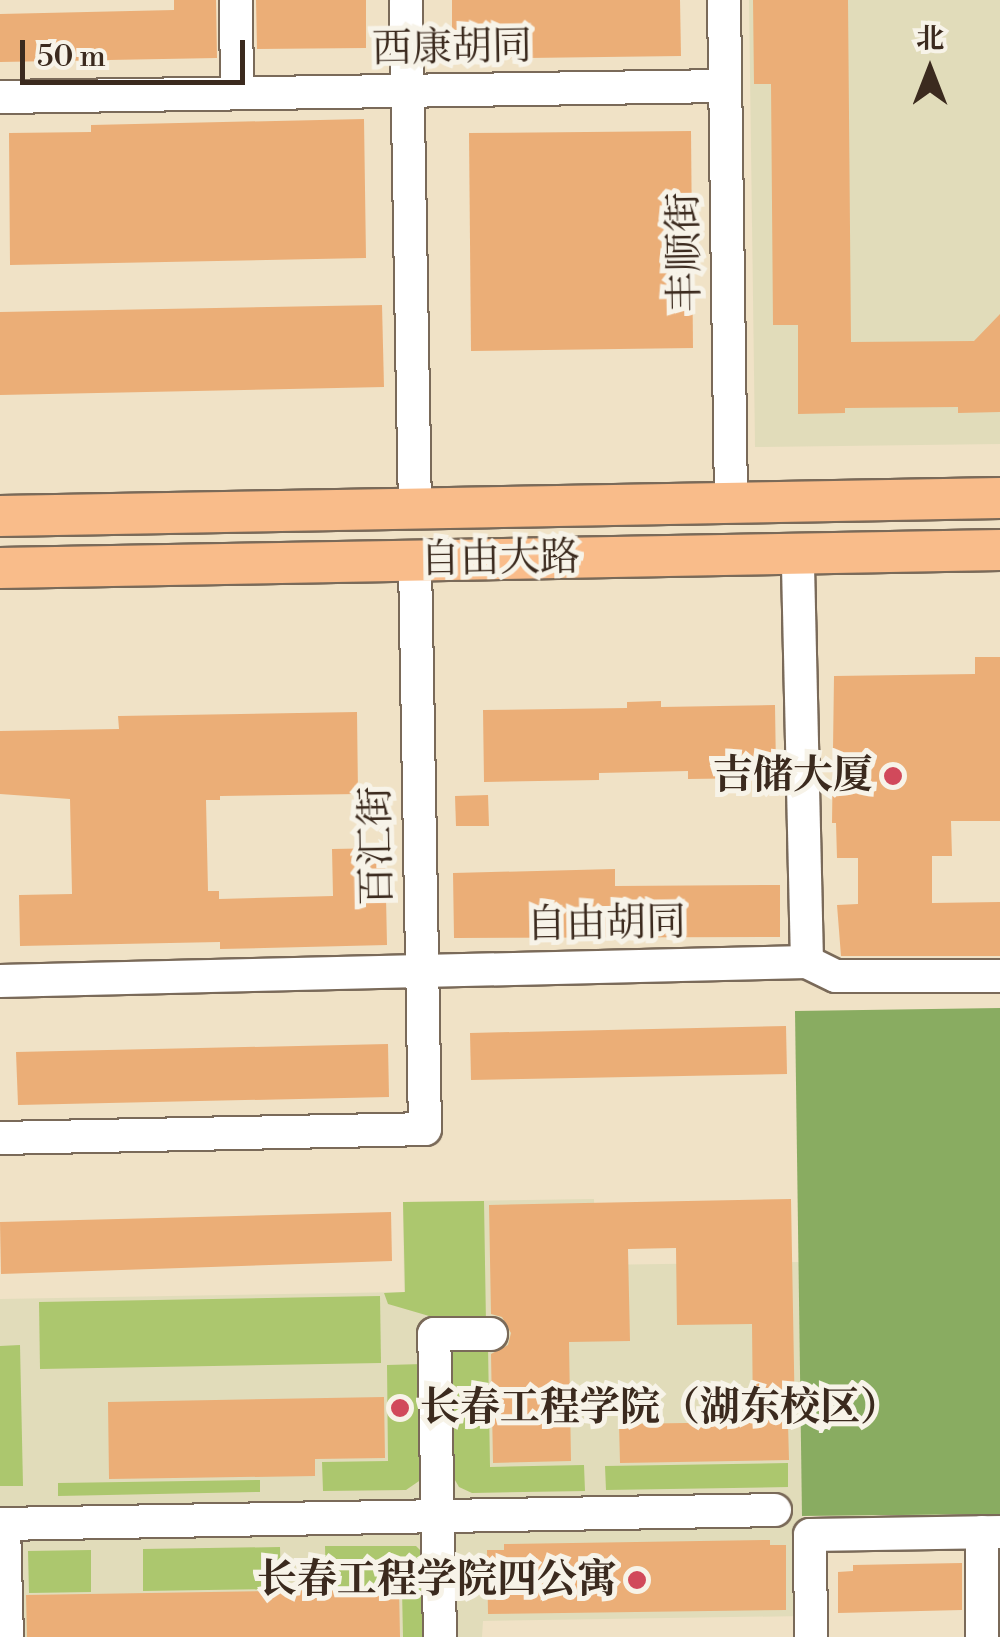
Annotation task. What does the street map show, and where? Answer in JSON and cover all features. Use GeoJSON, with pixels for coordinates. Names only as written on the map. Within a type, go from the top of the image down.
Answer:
{"type":"FeatureCollection","features":[{"type":"Feature","properties":{"kind":"main road","name":"自由大路"},"geometry":{"type":"LineString","coordinates":[[0,516],[1000,498]]}},
{"type":"Feature","properties":{"kind":"main road","name":"自由大路"},"geometry":{"type":"LineString","coordinates":[[0,568],[1000,550]]}},
{"type":"Feature","properties":{"kind":"street"},"geometry":{"type":"LineString","coordinates":[[236,0],[237,93]]}},
{"type":"Feature","properties":{"kind":"street"},"geometry":{"type":"LineString","coordinates":[[406,0],[415,509]]}},
{"type":"Feature","properties":{"kind":"street","name":"丰顺街"},"geometry":{"type":"LineString","coordinates":[[724,0],[731,503]]}},
{"type":"Feature","properties":{"kind":"street","name":"西康胡同"},"geometry":{"type":"LineString","coordinates":[[0,97],[725,86]]}},
{"type":"Feature","properties":{"kind":"street"},"geometry":{"type":"LineString","coordinates":[[798,554],[807,962]]}},
{"type":"Feature","properties":{"kind":"street","name":"百汇街"},"geometry":{"type":"LineString","coordinates":[[0,1138],[425,1130],[415,561]]}},
{"type":"Feature","properties":{"kind":"street","name":"自由胡同"},"geometry":{"type":"LineString","coordinates":[[0,981],[807,962],[836,976],[1000,976]]}},
{"type":"Feature","properties":{"kind":"street"},"geometry":{"type":"LineString","coordinates":[[440,1637],[434,1334],[491,1334]]}},
{"type":"Feature","properties":{"kind":"street"},"geometry":{"type":"LineString","coordinates":[[7,1637],[2,1524],[775,1510]]}},
{"type":"Feature","properties":{"kind":"street"},"geometry":{"type":"LineString","coordinates":[[811,1637],[810,1535],[991,1532],[982,1637]]}},
{"type":"Feature","properties":{"kind":"shaded area"},"geometry":{"type":"Polygon","coordinates":[[[749,0],[1000,0],[1000,444],[755,447],[749,0]]]}},
{"type":"Feature","properties":{"kind":"shaded area","name":"长春工程学院（湖东校区）"},"geometry":{"type":"Polygon","coordinates":[[[594,1199],[596,1265],[799,1262],[804,1616],[483,1621],[482,1637],[0,1637],[0,1299],[404,1292],[403,1202],[594,1199]]]}},
{"type":"Feature","properties":{"kind":"green space"},"geometry":{"type":"Polygon","coordinates":[[[1000,1008],[1000,1514],[802,1516],[795,1011],[1000,1008]]]}},
{"type":"Feature","properties":{"kind":"green space"},"geometry":{"type":"Polygon","coordinates":[[[484,1201],[486,1323],[436,1318],[388,1304],[384,1293],[405,1292],[403,1202],[484,1201]]]}},
{"type":"Feature","properties":{"kind":"green space"},"geometry":{"type":"Polygon","coordinates":[[[380,1296],[381,1363],[40,1369],[39,1302],[380,1296]]]}},
{"type":"Feature","properties":{"kind":"green space"},"geometry":{"type":"Polygon","coordinates":[[[20,1345],[23,1486],[0,1486],[0,1346],[20,1345]]]}},
{"type":"Feature","properties":{"kind":"green space"},"geometry":{"type":"Polygon","coordinates":[[[449,1345],[488,1345],[490,1467],[584,1465],[585,1491],[472,1493],[459,1487],[452,1475],[449,1345]]]}},
{"type":"Feature","properties":{"kind":"green space"},"geometry":{"type":"Polygon","coordinates":[[[423,1364],[422,1479],[406,1490],[323,1491],[322,1462],[388,1461],[387,1365],[423,1364]]]}},
{"type":"Feature","properties":{"kind":"green space"},"geometry":{"type":"Polygon","coordinates":[[[788,1463],[788,1487],[606,1490],[605,1466],[788,1463]]]}},
{"type":"Feature","properties":{"kind":"green space"},"geometry":{"type":"Polygon","coordinates":[[[260,1480],[260,1492],[58,1496],[58,1483],[260,1480]]]}},
{"type":"Feature","properties":{"kind":"green space"},"geometry":{"type":"Polygon","coordinates":[[[325,1546],[416,1546],[425,1555],[428,1586],[326,1588],[325,1546]]]}},
{"type":"Feature","properties":{"kind":"green space"},"geometry":{"type":"Polygon","coordinates":[[[280,1547],[281,1589],[143,1591],[143,1549],[280,1547]]]}},
{"type":"Feature","properties":{"kind":"green space"},"geometry":{"type":"Polygon","coordinates":[[[91,1550],[91,1592],[29,1593],[28,1551],[91,1550]]]}},
{"type":"Feature","properties":{"kind":"green space"},"geometry":{"type":"Polygon","coordinates":[[[428,1588],[428,1637],[403,1637],[402,1589],[428,1588]]]}},
{"type":"Feature","properties":{"kind":"building"},"geometry":{"type":"Polygon","coordinates":[[[174,0],[216,0],[217,58],[0,62],[0,14],[174,10],[174,0]]]}},
{"type":"Feature","properties":{"kind":"building"},"geometry":{"type":"Polygon","coordinates":[[[256,0],[366,0],[366,48],[257,49],[256,0]]]}},
{"type":"Feature","properties":{"kind":"building"},"geometry":{"type":"Polygon","coordinates":[[[452,0],[680,0],[681,56],[452,59],[452,0]]]}},
{"type":"Feature","properties":{"kind":"building"},"geometry":{"type":"Polygon","coordinates":[[[753,0],[848,0],[851,342],[974,341],[1000,314],[1000,412],[958,413],[958,407],[845,408],[845,413],[798,414],[798,325],[773,325],[771,84],[754,84],[753,0]]]}},
{"type":"Feature","properties":{"kind":"building"},"geometry":{"type":"Polygon","coordinates":[[[364,119],[366,258],[10,265],[9,133],[91,132],[91,125],[364,119]]]}},
{"type":"Feature","properties":{"kind":"building"},"geometry":{"type":"Polygon","coordinates":[[[691,131],[693,348],[471,351],[469,133],[691,131]]]}},
{"type":"Feature","properties":{"kind":"building"},"geometry":{"type":"Polygon","coordinates":[[[382,305],[384,387],[0,395],[0,312],[382,305]]]}},
{"type":"Feature","properties":{"kind":"building"},"geometry":{"type":"Polygon","coordinates":[[[975,657],[1000,657],[1000,821],[951,821],[952,856],[932,856],[932,903],[1000,902],[1000,956],[841,956],[837,905],[858,904],[858,858],[837,858],[836,823],[832,823],[834,676],[975,674],[975,657]]]}},
{"type":"Feature","properties":{"kind":"building"},"geometry":{"type":"Polygon","coordinates":[[[661,701],[661,707],[775,705],[776,770],[760,770],[760,778],[688,779],[688,771],[599,773],[599,780],[484,782],[483,710],[627,708],[627,702],[661,701]]]}},
{"type":"Feature","properties":{"kind":"building"},"geometry":{"type":"Polygon","coordinates":[[[357,712],[358,794],[220,796],[220,800],[206,800],[208,891],[219,891],[219,899],[333,896],[332,849],[385,848],[387,945],[220,949],[220,942],[20,946],[19,895],[72,894],[70,799],[0,794],[0,731],[119,729],[118,716],[357,712]]]}},
{"type":"Feature","properties":{"kind":"building"},"geometry":{"type":"Polygon","coordinates":[[[488,795],[489,826],[456,826],[455,796],[488,795]]]}},
{"type":"Feature","properties":{"kind":"building"},"geometry":{"type":"Polygon","coordinates":[[[615,869],[615,886],[780,885],[780,937],[454,938],[453,873],[615,869]]]}},
{"type":"Feature","properties":{"kind":"building"},"geometry":{"type":"Polygon","coordinates":[[[786,1026],[787,1074],[471,1080],[470,1033],[786,1026]]]}},
{"type":"Feature","properties":{"kind":"building"},"geometry":{"type":"Polygon","coordinates":[[[388,1044],[389,1097],[18,1105],[16,1052],[388,1044]]]}},
{"type":"Feature","properties":{"kind":"building"},"geometry":{"type":"Polygon","coordinates":[[[791,1199],[795,1423],[788,1423],[789,1460],[620,1463],[619,1424],[753,1422],[752,1324],[677,1325],[676,1248],[628,1249],[630,1341],[569,1342],[571,1461],[493,1463],[491,1354],[508,1345],[511,1333],[502,1317],[491,1314],[489,1205],[791,1199]]]}},
{"type":"Feature","properties":{"kind":"building"},"geometry":{"type":"Polygon","coordinates":[[[391,1212],[392,1261],[1,1274],[0,1222],[391,1212]]]}},
{"type":"Feature","properties":{"kind":"building"},"geometry":{"type":"Polygon","coordinates":[[[384,1397],[385,1458],[315,1459],[315,1476],[109,1479],[108,1402],[384,1397]]]}},
{"type":"Feature","properties":{"kind":"building","name":"长春工程学院四公寓"},"geometry":{"type":"Polygon","coordinates":[[[770,1540],[770,1545],[786,1545],[786,1610],[488,1614],[487,1550],[504,1550],[504,1544],[770,1540]]]}},
{"type":"Feature","properties":{"kind":"building"},"geometry":{"type":"Polygon","coordinates":[[[962,1563],[962,1610],[838,1613],[838,1572],[853,1571],[853,1565],[962,1563]]]}},
{"type":"Feature","properties":{"kind":"building"},"geometry":{"type":"Polygon","coordinates":[[[399,1589],[400,1637],[27,1637],[26,1595],[399,1589]]]}},
{"type":"Feature","properties":{"kind":"place","name":"吉储大厦"},"geometry":{"type":"Point","coordinates":[893,776]}},
{"type":"Feature","properties":{"kind":"place","name":"长春工程学院（湖东校区）"},"geometry":{"type":"Point","coordinates":[400,1408]}},
{"type":"Feature","properties":{"kind":"place","name":"长春工程学院四公寓"},"geometry":{"type":"Point","coordinates":[637,1580]}}]}
